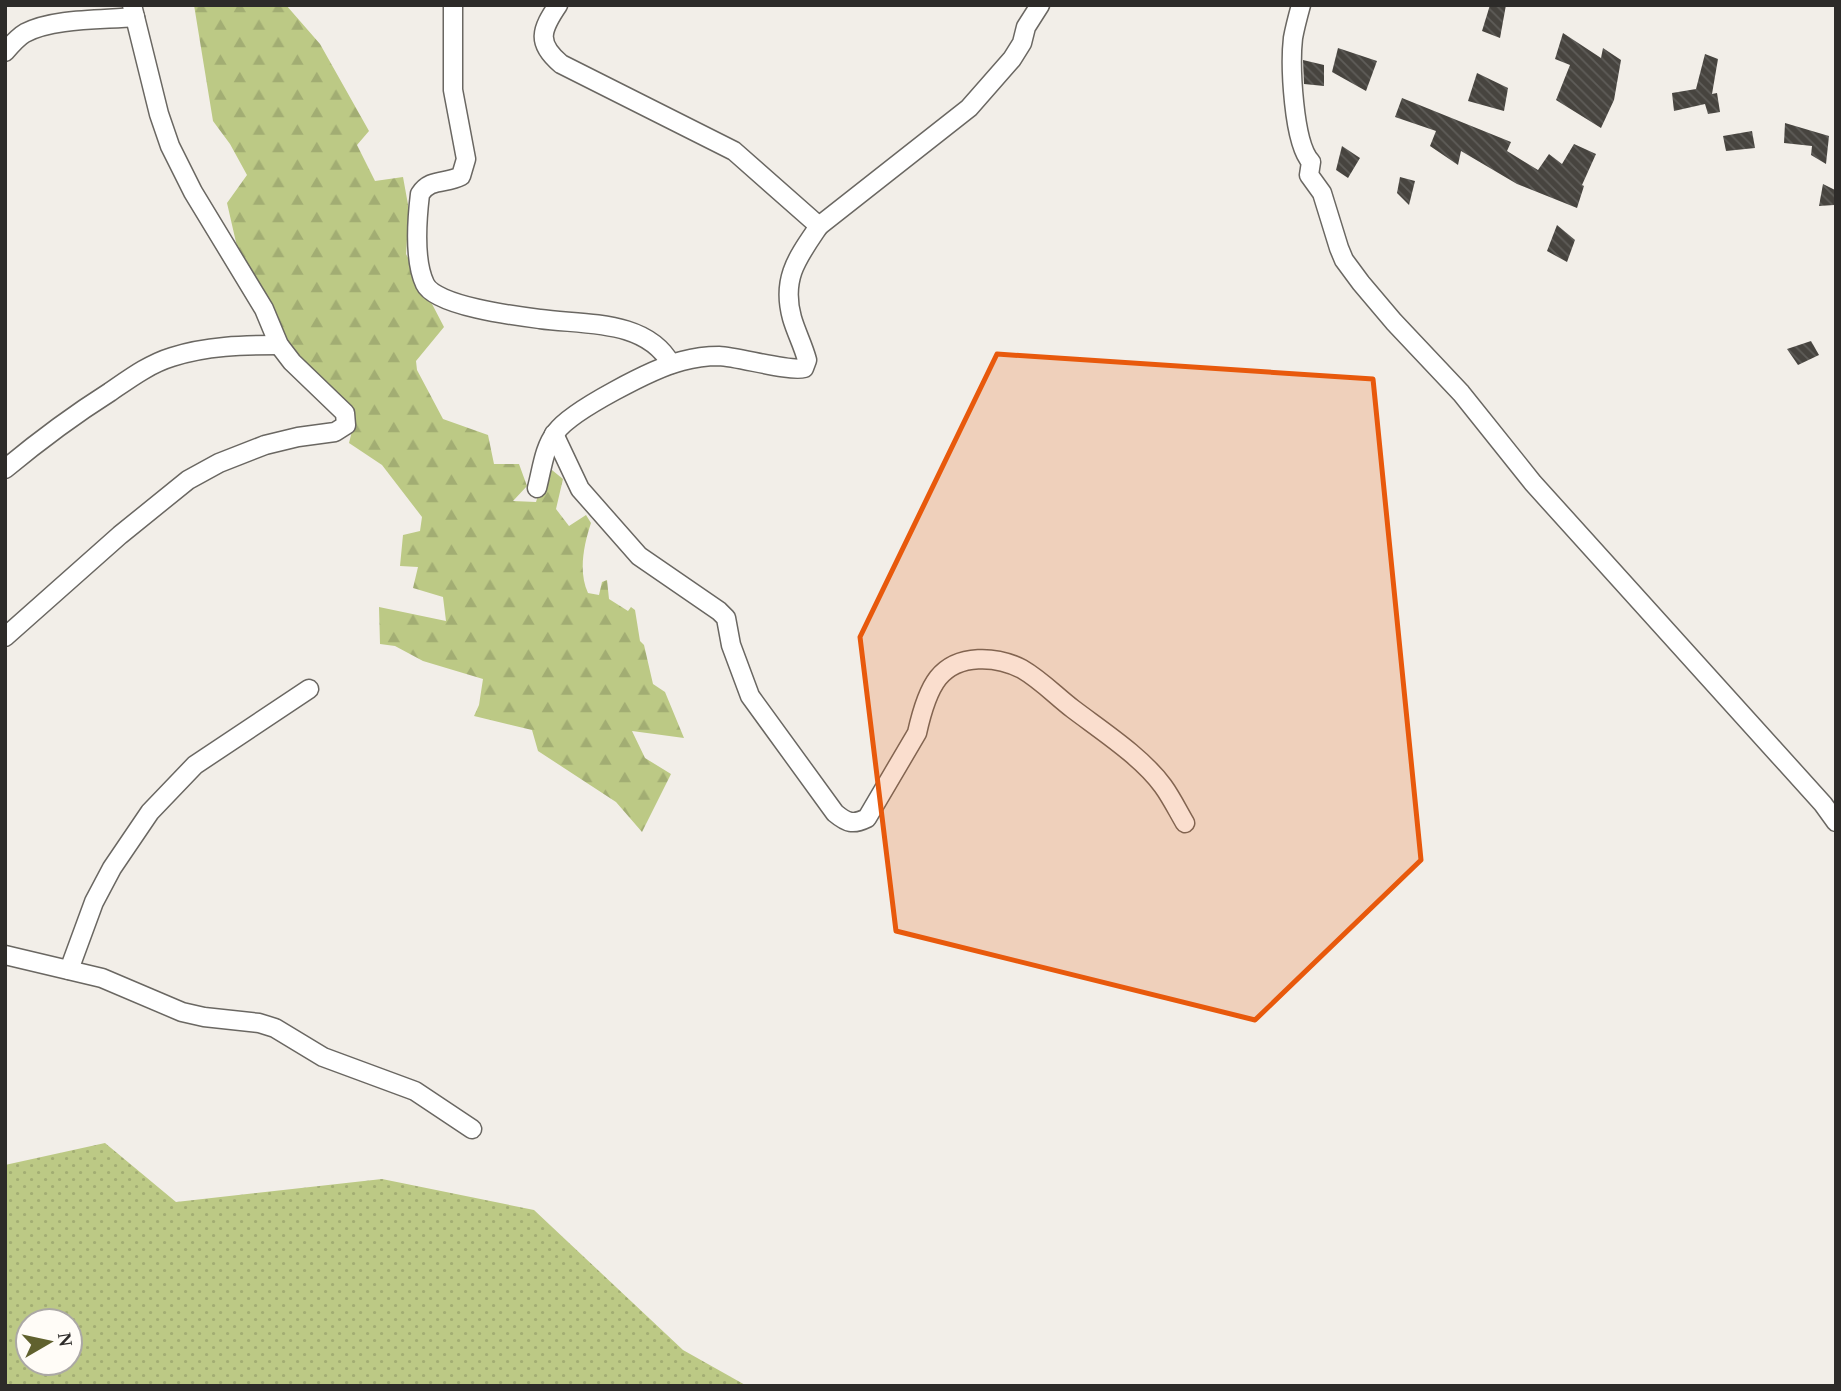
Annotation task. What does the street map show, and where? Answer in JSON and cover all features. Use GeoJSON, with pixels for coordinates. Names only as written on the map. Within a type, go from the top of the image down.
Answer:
{"type":"FeatureCollection","features":[{"type":"Feature","properties":{"kind":"street"},"geometry":{"type":"LineString","coordinates":[[453,5],[453,90],[466,159],[461,176],[454,180],[430,183],[420,194],[418,236],[425,284],[431,292],[461,305],[539,319],[611,326],[628,331],[659,349],[671,364]]}},
{"type":"Feature","properties":{"kind":"street"},"geometry":{"type":"LineString","coordinates":[[558,5],[545,27],[543,36],[544,45],[551,56],[561,64],[734,151],[819,226]]}},
{"type":"Feature","properties":{"kind":"street"},"geometry":{"type":"LineString","coordinates":[[537,488],[547,447],[565,421],[579,411],[671,364],[718,356],[794,370],[804,368],[807,359],[792,317],[788,282],[799,256],[819,226],[969,108],[1012,59],[1022,43],[1026,27],[1040,5]]}},
{"type":"Feature","properties":{"kind":"street"},"geometry":{"type":"LineString","coordinates":[[1301,5],[1293,40],[1295,115],[1304,155],[1311,162],[1309,175],[1322,193],[1344,260],[1394,322],[1490,426],[1533,483],[1715,683],[1836,822]]}},
{"type":"Feature","properties":{"kind":"street"},"geometry":{"type":"LineString","coordinates":[[5,51],[23,34],[36,28],[133,11],[159,114],[170,146],[193,192],[264,309],[279,345],[292,362],[345,413],[346,425],[342,429],[265,445],[219,463],[188,480],[120,535],[5,637]]}},
{"type":"Feature","properties":{"kind":"street"},"geometry":{"type":"LineString","coordinates":[[5,469],[53,429],[138,373],[170,358],[238,345],[279,345]]}},
{"type":"Feature","properties":{"kind":"street"},"geometry":{"type":"LineString","coordinates":[[554,434],[580,489],[639,556],[726,618],[731,645],[750,696],[835,813],[846,822],[856,823],[867,818],[917,733],[937,678],[955,664],[986,659],[1001,660],[1022,669],[1127,751],[1164,786],[1185,823]]}},
{"type":"Feature","properties":{"kind":"street"},"geometry":{"type":"LineString","coordinates":[[69,970],[94,902],[112,868],[150,811],[195,765],[309,689]]}},
{"type":"Feature","properties":{"kind":"street"},"geometry":{"type":"LineString","coordinates":[[5,955],[125,986],[182,1012],[259,1023],[275,1028],[323,1057],[415,1091],[472,1129]]}},
{"type":"Feature","properties":{"kind":"highlighted area"},"geometry":{"type":"Polygon","coordinates":[[[997,354],[1373,379],[1421,860],[1255,1020],[896,931],[860,637],[997,354]]]}},
{"type":"Feature","properties":{"kind":"green space"},"geometry":{"type":"Polygon","coordinates":[[[194,5],[286,5],[320,44],[369,131],[357,145],[375,181],[403,177],[409,210],[406,254],[444,327],[416,361],[417,370],[443,419],[488,435],[494,464],[519,464],[527,486],[513,501],[536,502],[547,466],[563,479],[556,509],[569,526],[586,515],[591,523],[584,549],[583,567],[588,593],[599,595],[602,582],[607,580],[609,599],[628,611],[631,607],[635,610],[640,641],[644,645],[653,684],[665,692],[684,738],[632,731],[645,758],[671,774],[642,832],[616,802],[538,751],[532,730],[474,716],[479,705],[483,679],[423,661],[395,646],[380,644],[379,607],[446,621],[443,597],[413,588],[418,567],[400,566],[403,535],[420,531],[422,517],[382,465],[349,443],[355,419],[335,392],[299,358],[238,251],[227,203],[247,175],[230,144],[213,121],[194,5]]]}},
{"type":"Feature","properties":{"kind":"green space"},"geometry":{"type":"Polygon","coordinates":[[[105,1143],[176,1202],[382,1179],[534,1210],[683,1350],[747,1386],[5,1386],[5,1165],[105,1143]]]}},
{"type":"Feature","properties":{"kind":"building"},"geometry":{"type":"Polygon","coordinates":[[[1490,5],[1506,5],[1500,38],[1482,31],[1490,5]]]}},
{"type":"Feature","properties":{"kind":"building"},"geometry":{"type":"Polygon","coordinates":[[[1563,33],[1601,58],[1603,48],[1621,60],[1614,100],[1601,128],[1556,100],[1570,65],[1555,59],[1563,33]]]}},
{"type":"Feature","properties":{"kind":"building"},"geometry":{"type":"Polygon","coordinates":[[[1338,48],[1377,61],[1366,91],[1332,72],[1338,48]]]}},
{"type":"Feature","properties":{"kind":"building"},"geometry":{"type":"Polygon","coordinates":[[[1705,54],[1718,59],[1712,94],[1717,93],[1720,112],[1708,114],[1705,104],[1674,111],[1672,93],[1696,89],[1705,54]]]}},
{"type":"Feature","properties":{"kind":"building"},"geometry":{"type":"Polygon","coordinates":[[[1303,60],[1324,65],[1324,86],[1304,84],[1303,60]]]}},
{"type":"Feature","properties":{"kind":"building"},"geometry":{"type":"Polygon","coordinates":[[[1477,73],[1508,88],[1504,111],[1468,101],[1477,73]]]}},
{"type":"Feature","properties":{"kind":"building"},"geometry":{"type":"Polygon","coordinates":[[[1402,98],[1511,142],[1507,151],[1538,170],[1549,154],[1562,164],[1574,144],[1596,154],[1582,185],[1584,186],[1577,208],[1517,184],[1461,151],[1458,165],[1430,146],[1436,131],[1395,117],[1402,98]]]}},
{"type":"Feature","properties":{"kind":"building"},"geometry":{"type":"Polygon","coordinates":[[[1785,123],[1829,136],[1826,164],[1811,155],[1812,146],[1784,143],[1785,123]]]}},
{"type":"Feature","properties":{"kind":"building"},"geometry":{"type":"Polygon","coordinates":[[[1752,131],[1755,148],[1726,151],[1723,136],[1752,131]]]}},
{"type":"Feature","properties":{"kind":"building"},"geometry":{"type":"Polygon","coordinates":[[[1342,146],[1360,158],[1348,178],[1336,170],[1342,146]]]}},
{"type":"Feature","properties":{"kind":"building"},"geometry":{"type":"Polygon","coordinates":[[[1400,177],[1415,181],[1409,205],[1397,193],[1400,177]]]}},
{"type":"Feature","properties":{"kind":"building"},"geometry":{"type":"Polygon","coordinates":[[[1823,184],[1835,190],[1834,205],[1819,206],[1823,184]]]}},
{"type":"Feature","properties":{"kind":"building"},"geometry":{"type":"Polygon","coordinates":[[[1557,225],[1575,240],[1567,262],[1547,251],[1557,225]]]}},
{"type":"Feature","properties":{"kind":"building"},"geometry":{"type":"Polygon","coordinates":[[[1811,341],[1819,355],[1798,365],[1787,349],[1811,341]]]}}]}
